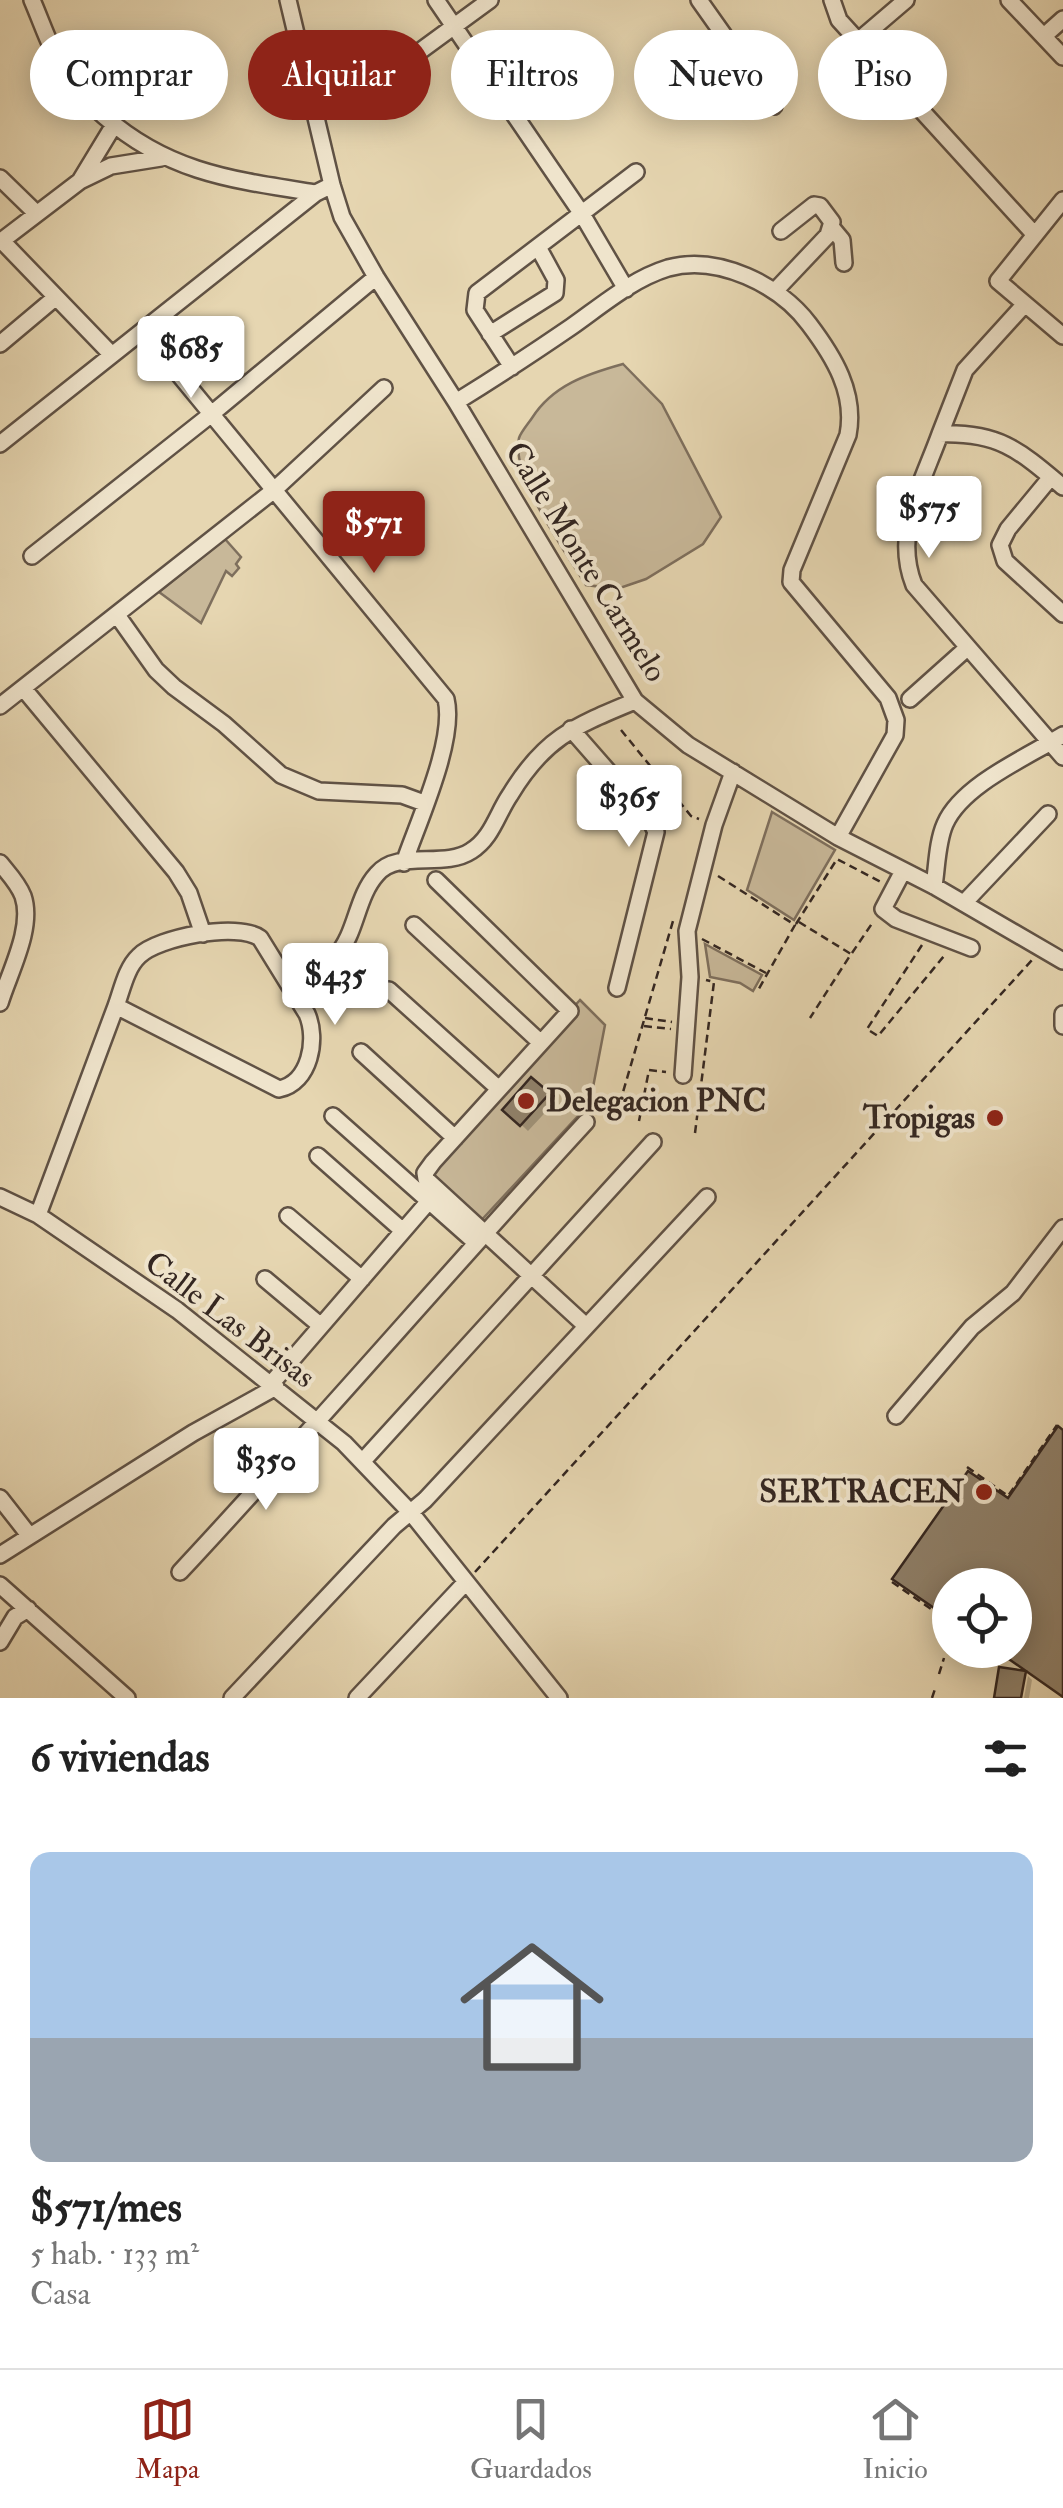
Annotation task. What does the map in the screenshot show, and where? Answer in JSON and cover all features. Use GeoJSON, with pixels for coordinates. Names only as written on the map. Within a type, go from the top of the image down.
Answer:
{"type":"FeatureCollection","features":[{"type":"Feature","properties":{"kind":"street"},"geometry":{"type":"LineString","coordinates":[[32,0],[64,74],[114,125],[162,158],[233,178],[316,193]]}},
{"type":"Feature","properties":{"kind":"street","name":"Calle Monte Carmelo"},"geometry":{"type":"LineString","coordinates":[[288,0],[342,216],[635,701],[688,744],[901,876],[934,886],[1063,961]]}},
{"type":"Feature","properties":{"kind":"street"},"geometry":{"type":"LineString","coordinates":[[436,0],[582,214],[626,288]]}},
{"type":"Feature","properties":{"kind":"street"},"geometry":{"type":"LineString","coordinates":[[431,42],[490,0]]}},
{"type":"Feature","properties":{"kind":"street"},"geometry":{"type":"LineString","coordinates":[[699,0],[720,30]]}},
{"type":"Feature","properties":{"kind":"street"},"geometry":{"type":"LineString","coordinates":[[832,0],[838,20],[848,30]]}},
{"type":"Feature","properties":{"kind":"street"},"geometry":{"type":"LineString","coordinates":[[871,30],[906,0]]}},
{"type":"Feature","properties":{"kind":"street"},"geometry":{"type":"LineString","coordinates":[[1010,0],[1063,57]]}},
{"type":"Feature","properties":{"kind":"street"},"geometry":{"type":"LineString","coordinates":[[1044,36],[1063,19]]}},
{"type":"Feature","properties":{"kind":"street"},"geometry":{"type":"LineString","coordinates":[[930,120],[1035,235]]}},
{"type":"Feature","properties":{"kind":"street"},"geometry":{"type":"LineString","coordinates":[[80,181],[114,125]]}},
{"type":"Feature","properties":{"kind":"street"},"geometry":{"type":"LineString","coordinates":[[112,354],[1,242],[80,181],[111,166],[162,158]]}},
{"type":"Feature","properties":{"kind":"street"},"geometry":{"type":"LineString","coordinates":[[512,367],[474,310],[478,293],[636,172]]}},
{"type":"Feature","properties":{"kind":"street"},"geometry":{"type":"LineString","coordinates":[[0,178],[36,213]]}},
{"type":"Feature","properties":{"kind":"street"},"geometry":{"type":"LineString","coordinates":[[0,444],[316,193],[332,185]]}},
{"type":"Feature","properties":{"kind":"street"},"geometry":{"type":"LineString","coordinates":[[1063,200],[998,281],[1063,336]]}},
{"type":"Feature","properties":{"kind":"street"},"geometry":{"type":"LineString","coordinates":[[781,231],[814,205],[820,206],[842,240],[844,263]]}},
{"type":"Feature","properties":{"kind":"street"},"geometry":{"type":"LineString","coordinates":[[775,291],[832,228]]}},
{"type":"Feature","properties":{"kind":"street"},"geometry":{"type":"LineString","coordinates":[[490,334],[555,293],[556,280],[538,247]]}},
{"type":"Feature","properties":{"kind":"street"},"geometry":{"type":"LineString","coordinates":[[456,402],[626,288],[668,268],[686,266],[730,272],[775,291],[802,315],[830,355],[850,399],[852,416],[848,435],[792,570],[791,582],[888,698],[896,720],[892,744],[838,837]]}},
{"type":"Feature","properties":{"kind":"street"},"geometry":{"type":"LineString","coordinates":[[32,556],[376,277]]}},
{"type":"Feature","properties":{"kind":"street"},"geometry":{"type":"LineString","coordinates":[[0,344],[56,297]]}},
{"type":"Feature","properties":{"kind":"street"},"geometry":{"type":"LineString","coordinates":[[1025,304],[965,370],[909,518],[905,554],[914,586],[967,648],[1056,739],[1063,757]]}},
{"type":"Feature","properties":{"kind":"street"},"geometry":{"type":"LineString","coordinates":[[144,332],[209,416],[446,699],[449,725],[404,862]]}},
{"type":"Feature","properties":{"kind":"street"},"geometry":{"type":"LineString","coordinates":[[0,706],[272,491],[384,388]]}},
{"type":"Feature","properties":{"kind":"street"},"geometry":{"type":"LineString","coordinates":[[940,434],[970,433],[1002,441],[1057,482],[1008,529],[1000,545],[1004,562],[1063,614]]}},
{"type":"Feature","properties":{"kind":"street"},"geometry":{"type":"LineString","coordinates":[[117,616],[165,679],[224,724],[280,775],[319,790],[402,795],[424,803]]}},
{"type":"Feature","properties":{"kind":"street"},"geometry":{"type":"LineString","coordinates":[[910,699],[967,648]]}},
{"type":"Feature","properties":{"kind":"street"},"geometry":{"type":"LineString","coordinates":[[24,688],[176,872],[189,893],[203,934]]}},
{"type":"Feature","properties":{"kind":"street"},"geometry":{"type":"LineString","coordinates":[[290,984],[338,954],[373,878],[381,869],[404,862],[456,858],[482,843],[508,796],[539,753],[571,729],[635,701]]}},
{"type":"Feature","properties":{"kind":"street"},"geometry":{"type":"LineString","coordinates":[[571,729],[649,818],[656,832],[618,988]]}},
{"type":"Feature","properties":{"kind":"street"},"geometry":{"type":"LineString","coordinates":[[934,886],[943,827],[954,809],[968,793],[1056,739]]}},
{"type":"Feature","properties":{"kind":"street"},"geometry":{"type":"LineString","coordinates":[[683,1075],[690,977],[687,931],[714,825],[733,772]]}},
{"type":"Feature","properties":{"kind":"street"},"geometry":{"type":"LineString","coordinates":[[964,903],[1048,814]]}},
{"type":"Feature","properties":{"kind":"street"},"geometry":{"type":"LineString","coordinates":[[0,863],[18,885],[24,903],[24,927],[5,970],[0,1004]]}},
{"type":"Feature","properties":{"kind":"street"},"geometry":{"type":"LineString","coordinates":[[901,876],[882,909],[896,919],[963,945]]}},
{"type":"Feature","properties":{"kind":"street"},"geometry":{"type":"LineString","coordinates":[[436,880],[570,1011],[428,1168],[426,1179],[480,1238]]}},
{"type":"Feature","properties":{"kind":"street"},"geometry":{"type":"LineString","coordinates":[[414,925],[541,1043]]}},
{"type":"Feature","properties":{"kind":"street"},"geometry":{"type":"LineString","coordinates":[[38,1216],[116,1006],[132,966],[142,953],[164,942],[203,934],[236,930],[254,933],[290,984],[312,1026],[313,1038],[300,1074],[287,1088],[279,1089],[116,1006]]}},
{"type":"Feature","properties":{"kind":"street"},"geometry":{"type":"LineString","coordinates":[[389,990],[499,1089]]}},
{"type":"Feature","properties":{"kind":"street"},"geometry":{"type":"LineString","coordinates":[[1063,1014],[1063,1026]]}},
{"type":"Feature","properties":{"kind":"street"},"geometry":{"type":"LineString","coordinates":[[360,1052],[454,1138]]}},
{"type":"Feature","properties":{"kind":"street"},"geometry":{"type":"LineString","coordinates":[[333,1116],[429,1201],[530,1275],[585,1325]]}},
{"type":"Feature","properties":{"kind":"street"},"geometry":{"type":"LineString","coordinates":[[180,1572],[586,1122]]}},
{"type":"Feature","properties":{"kind":"street"},"geometry":{"type":"LineString","coordinates":[[362,1462],[653,1142]]}},
{"type":"Feature","properties":{"kind":"street"},"geometry":{"type":"LineString","coordinates":[[318,1156],[403,1231]]}},
{"type":"Feature","properties":{"kind":"street","name":"Calle Las Brisas"},"geometry":{"type":"LineString","coordinates":[[0,1197],[38,1216],[176,1310],[319,1422],[412,1514],[559,1698]]}},
{"type":"Feature","properties":{"kind":"street"},"geometry":{"type":"LineString","coordinates":[[232,1698],[394,1526],[412,1514],[707,1197]]}},
{"type":"Feature","properties":{"kind":"street"},"geometry":{"type":"LineString","coordinates":[[0,1555],[274,1386],[429,1201]]}},
{"type":"Feature","properties":{"kind":"street"},"geometry":{"type":"LineString","coordinates":[[288,1216],[362,1278]]}},
{"type":"Feature","properties":{"kind":"street"},"geometry":{"type":"LineString","coordinates":[[896,1416],[972,1327],[1013,1293],[1063,1228]]}},
{"type":"Feature","properties":{"kind":"street"},"geometry":{"type":"LineString","coordinates":[[264,1279],[321,1326]]}},
{"type":"Feature","properties":{"kind":"street"},"geometry":{"type":"LineString","coordinates":[[0,1498],[29,1535]]}},
{"type":"Feature","properties":{"kind":"street"},"geometry":{"type":"LineString","coordinates":[[356,1698],[465,1583]]}},
{"type":"Feature","properties":{"kind":"street"},"geometry":{"type":"LineString","coordinates":[[0,1585],[127,1698]]}},
{"type":"Feature","properties":{"kind":"street"},"geometry":{"type":"LineString","coordinates":[[0,1642],[15,1617],[28,1608]]}},
{"type":"Feature","properties":{"kind":"path"},"geometry":{"type":"LineString","coordinates":[[621,730],[691,816],[714,825]]}},
{"type":"Feature","properties":{"kind":"path"},"geometry":{"type":"LineString","coordinates":[[757,992],[837,859],[881,882],[890,876],[901,876]]}},
{"type":"Feature","properties":{"kind":"path"},"geometry":{"type":"LineString","coordinates":[[704,867],[851,954]]}},
{"type":"Feature","properties":{"kind":"path"},"geometry":{"type":"LineString","coordinates":[[810,1018],[882,909]]}},
{"type":"Feature","properties":{"kind":"path"},"geometry":{"type":"LineString","coordinates":[[616,1116],[670,928]]}},
{"type":"Feature","properties":{"kind":"path"},"geometry":{"type":"LineString","coordinates":[[687,931],[767,974]]}},
{"type":"Feature","properties":{"kind":"path"},"geometry":{"type":"LineString","coordinates":[[922,944],[867,1030],[878,1036],[963,945]]}},
{"type":"Feature","properties":{"kind":"path"},"geometry":{"type":"LineString","coordinates":[[465,1583],[1043,948]]}},
{"type":"Feature","properties":{"kind":"path"},"geometry":{"type":"LineString","coordinates":[[690,977],[714,982],[695,1133]]}},
{"type":"Feature","properties":{"kind":"path"},"geometry":{"type":"LineString","coordinates":[[642,1026],[675,1026],[674,1022],[644,1018]]}},
{"type":"Feature","properties":{"kind":"path"},"geometry":{"type":"LineString","coordinates":[[640,1121],[648,1070],[683,1075]]}},
{"type":"Feature","properties":{"kind":"path"},"geometry":{"type":"LineString","coordinates":[[966,1467],[1008,1496],[1056,1426]]}},
{"type":"Feature","properties":{"kind":"path"},"geometry":{"type":"LineString","coordinates":[[892,1582],[932,1610]]}},
{"type":"Feature","properties":{"kind":"path"},"geometry":{"type":"LineString","coordinates":[[939,1674],[941,1668]]}},
{"type":"Feature","properties":{"kind":"path"},"geometry":{"type":"LineString","coordinates":[[932,1698],[934,1690]]}},
{"type":"Feature","properties":{"kind":"shaded area"},"geometry":{"type":"Polygon","coordinates":[[[623,364],[662,404],[721,517],[703,544],[646,579],[617,589],[586,585],[531,492],[518,454],[521,433],[550,397],[584,377],[623,364]]]}},
{"type":"Feature","properties":{"kind":"shaded area"},"geometry":{"type":"Polygon","coordinates":[[[225,539],[241,557],[236,564],[239,568],[232,576],[226,571],[201,623],[159,592],[225,539]]]}},
{"type":"Feature","properties":{"kind":"shaded area"},"geometry":{"type":"Polygon","coordinates":[[[772,812],[835,850],[794,920],[747,890],[772,812]]]}},
{"type":"Feature","properties":{"kind":"shaded area"},"geometry":{"type":"Polygon","coordinates":[[[705,944],[762,975],[753,991],[740,983],[710,977],[705,944]]]}},
{"type":"Feature","properties":{"kind":"shaded area"},"geometry":{"type":"Polygon","coordinates":[[[580,1000],[605,1025],[590,1103],[476,1226],[431,1183],[435,1159],[580,1000]]]}},
{"type":"Feature","properties":{"kind":"building","name":"Delegacion PNC"},"geometry":{"type":"Polygon","coordinates":[[[531,1077],[550,1093],[520,1126],[502,1110],[531,1077]]]}},
{"type":"Feature","properties":{"kind":"building"},"geometry":{"type":"Polygon","coordinates":[[[1058,1426],[1063,1430],[1063,1697],[1022,1668],[1032,1668],[1032,1568],[932,1568],[932,1607],[892,1579],[968,1471],[1008,1498],[1058,1426]]]}},
{"type":"Feature","properties":{"kind":"building"},"geometry":{"type":"Polygon","coordinates":[[[999,1668],[1026,1671],[1021,1698],[994,1698],[999,1668]]]}},
{"type":"Feature","properties":{"kind":"place","name":"Delegacion PNC"},"geometry":{"type":"Point","coordinates":[526,1101]}},
{"type":"Feature","properties":{"kind":"place","name":"Tropigas"},"geometry":{"type":"Point","coordinates":[995,1118]}},
{"type":"Feature","properties":{"kind":"place","name":"SERTRACEN"},"geometry":{"type":"Point","coordinates":[984,1492]}}]}
